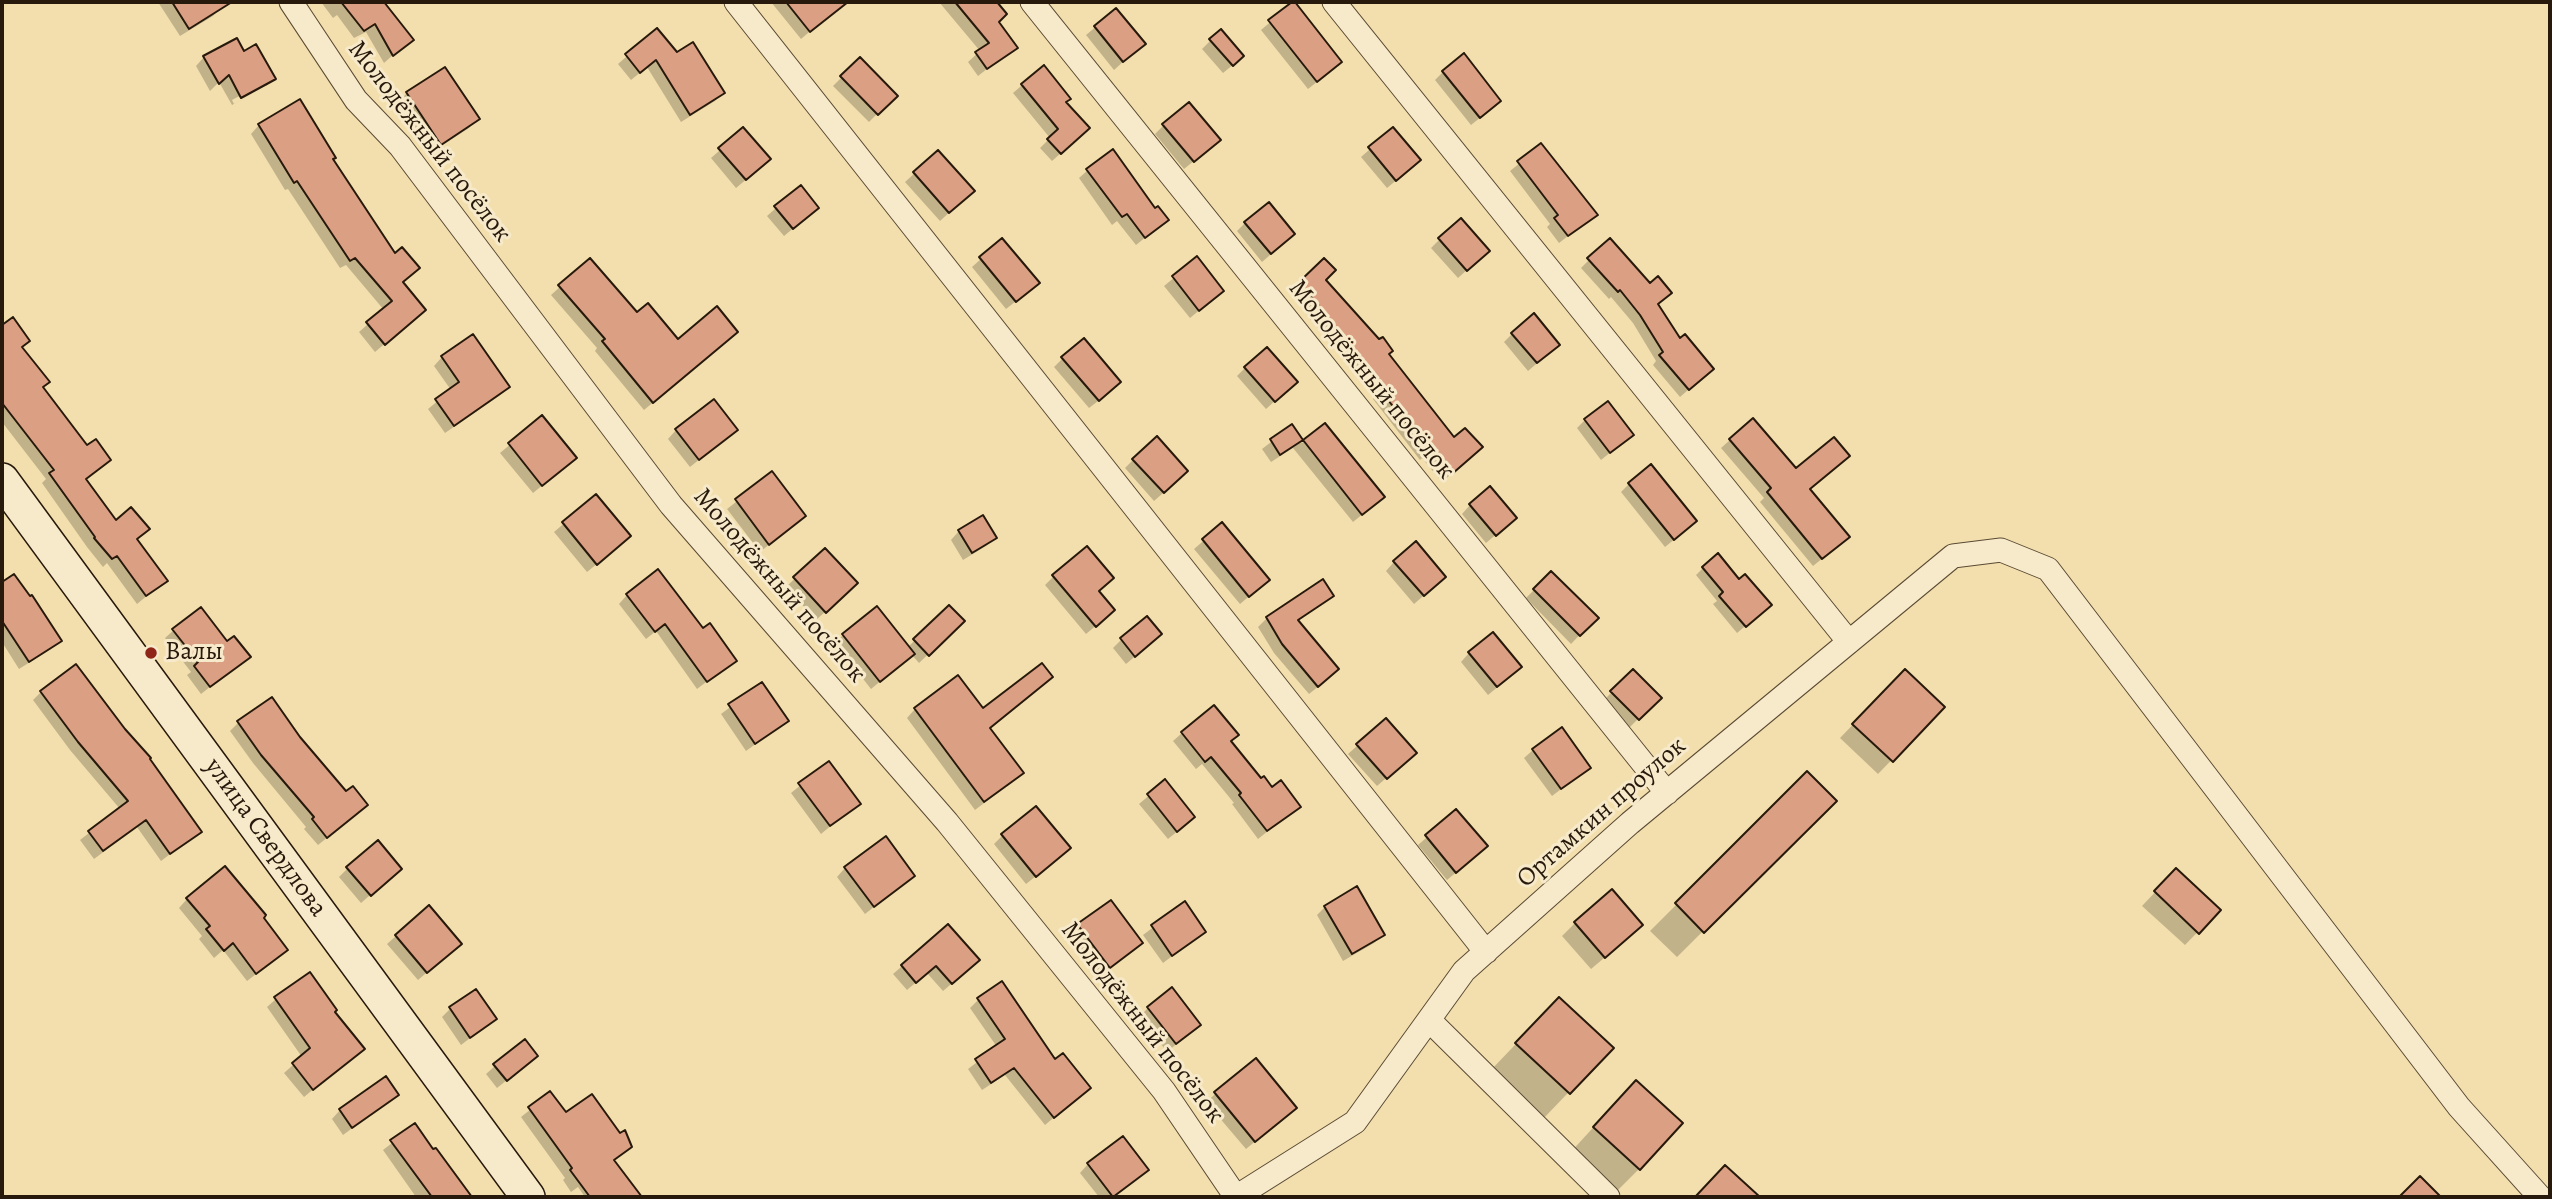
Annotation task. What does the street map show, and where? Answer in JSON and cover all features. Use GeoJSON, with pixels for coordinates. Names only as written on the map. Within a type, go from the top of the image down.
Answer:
{"type":"FeatureCollection","features":[{"type":"Feature","properties":{"kind":"street","name":"Молодёжный посёлок"},"geometry":{"type":"LineString","coordinates":[[291,2],[356,100],[400,146],[671,505],[947,822],[1164,1091],[1236,1197]]}},
{"type":"Feature","properties":{"kind":"street"},"geometry":{"type":"LineString","coordinates":[[736,2],[1486,952]]}},
{"type":"Feature","properties":{"kind":"street","name":"Молодёжный посёлок"},"geometry":{"type":"LineString","coordinates":[[1032,2],[1667,793]]}},
{"type":"Feature","properties":{"kind":"street"},"geometry":{"type":"LineString","coordinates":[[1334,2],[1849,642]]}},
{"type":"Feature","properties":{"kind":"street","name":"улица Свердлова"},"geometry":{"type":"LineString","coordinates":[[2,480],[528,1197]]}},
{"type":"Feature","properties":{"kind":"street","name":"Ортамкин проулок"},"geometry":{"type":"LineString","coordinates":[[1236,1197],[1355,1122],[1464,971],[1667,793],[1953,556],[2001,550],[2048,569],[2459,1107],[2540,1197]]}},
{"type":"Feature","properties":{"kind":"street"},"geometry":{"type":"LineString","coordinates":[[1429,1020],[1608,1197]]}},
{"type":"Feature","properties":{"kind":"building"},"geometry":{"type":"Polygon","coordinates":[[[172,2],[232,2],[189,29],[172,2]]]}},
{"type":"Feature","properties":{"kind":"building"},"geometry":{"type":"Polygon","coordinates":[[[341,2],[384,2],[414,40],[393,56],[375,24],[364,31],[341,2]]]}},
{"type":"Feature","properties":{"kind":"building"},"geometry":{"type":"Polygon","coordinates":[[[786,2],[848,2],[810,32],[786,2]]]}},
{"type":"Feature","properties":{"kind":"building"},"geometry":{"type":"Polygon","coordinates":[[[955,2],[997,2],[1007,14],[999,22],[1018,48],[987,69],[975,52],[989,43],[955,2]]]}},
{"type":"Feature","properties":{"kind":"building"},"geometry":{"type":"Polygon","coordinates":[[[1295,2],[1342,62],[1317,82],[1268,20],[1295,2]]]}},
{"type":"Feature","properties":{"kind":"building"},"geometry":{"type":"Polygon","coordinates":[[[1116,8],[1146,44],[1123,62],[1094,26],[1116,8]]]}},
{"type":"Feature","properties":{"kind":"building"},"geometry":{"type":"Polygon","coordinates":[[[657,28],[677,52],[693,42],[725,93],[690,115],[656,60],[640,73],[625,54],[657,28]]]}},
{"type":"Feature","properties":{"kind":"building"},"geometry":{"type":"Polygon","coordinates":[[[1221,29],[1244,56],[1233,66],[1209,39],[1221,29]]]}},
{"type":"Feature","properties":{"kind":"building"},"geometry":{"type":"Polygon","coordinates":[[[237,38],[244,51],[256,44],[276,79],[241,98],[229,75],[219,84],[203,56],[237,38]]]}},
{"type":"Feature","properties":{"kind":"building"},"geometry":{"type":"Polygon","coordinates":[[[1464,53],[1501,101],[1480,118],[1442,71],[1464,53]]]}},
{"type":"Feature","properties":{"kind":"building"},"geometry":{"type":"Polygon","coordinates":[[[860,57],[898,96],[878,115],[840,76],[860,57]]]}},
{"type":"Feature","properties":{"kind":"building"},"geometry":{"type":"Polygon","coordinates":[[[1044,65],[1071,99],[1066,102],[1090,128],[1061,154],[1047,139],[1058,129],[1021,84],[1044,65]]]}},
{"type":"Feature","properties":{"kind":"building"},"geometry":{"type":"Polygon","coordinates":[[[445,67],[480,119],[441,145],[406,92],[445,67]]]}},
{"type":"Feature","properties":{"kind":"building"},"geometry":{"type":"Polygon","coordinates":[[[300,99],[336,158],[333,159],[395,253],[402,247],[420,268],[403,282],[426,310],[385,345],[366,322],[392,301],[355,258],[350,261],[297,181],[294,183],[258,124],[300,99]]]}},
{"type":"Feature","properties":{"kind":"building"},"geometry":{"type":"Polygon","coordinates":[[[1189,102],[1221,140],[1194,162],[1162,124],[1189,102]]]}},
{"type":"Feature","properties":{"kind":"building"},"geometry":{"type":"Polygon","coordinates":[[[743,127],[771,159],[746,180],[718,148],[743,127]]]}},
{"type":"Feature","properties":{"kind":"building"},"geometry":{"type":"Polygon","coordinates":[[[1393,127],[1421,160],[1396,181],[1368,147],[1393,127]]]}},
{"type":"Feature","properties":{"kind":"building"},"geometry":{"type":"Polygon","coordinates":[[[1541,143],[1598,215],[1568,236],[1554,218],[1558,215],[1517,161],[1541,143]]]}},
{"type":"Feature","properties":{"kind":"building"},"geometry":{"type":"Polygon","coordinates":[[[1113,149],[1155,208],[1158,206],[1169,220],[1145,238],[1127,214],[1122,217],[1086,169],[1113,149]]]}},
{"type":"Feature","properties":{"kind":"building"},"geometry":{"type":"Polygon","coordinates":[[[938,150],[975,191],[949,213],[913,172],[938,150]]]}},
{"type":"Feature","properties":{"kind":"building"},"geometry":{"type":"Polygon","coordinates":[[[801,185],[819,208],[793,229],[774,206],[801,185]]]}},
{"type":"Feature","properties":{"kind":"building"},"geometry":{"type":"Polygon","coordinates":[[[1269,202],[1295,234],[1271,254],[1244,222],[1269,202]]]}},
{"type":"Feature","properties":{"kind":"building"},"geometry":{"type":"Polygon","coordinates":[[[1461,218],[1490,251],[1467,271],[1438,238],[1461,218]]]}},
{"type":"Feature","properties":{"kind":"building"},"geometry":{"type":"Polygon","coordinates":[[[1002,238],[1040,283],[1016,302],[979,257],[1002,238]]]}},
{"type":"Feature","properties":{"kind":"building"},"geometry":{"type":"Polygon","coordinates":[[[1610,238],[1650,283],[1658,276],[1672,293],[1658,304],[1680,338],[1685,334],[1714,369],[1689,390],[1659,355],[1663,352],[1640,315],[1620,290],[1618,292],[1587,258],[1610,238]]]}},
{"type":"Feature","properties":{"kind":"building"},"geometry":{"type":"Polygon","coordinates":[[[1197,256],[1224,291],[1199,311],[1172,276],[1197,256]]]}},
{"type":"Feature","properties":{"kind":"building"},"geometry":{"type":"Polygon","coordinates":[[[590,258],[637,312],[648,303],[678,339],[717,306],[738,332],[653,403],[602,341],[605,339],[558,285],[590,258]]]}},
{"type":"Feature","properties":{"kind":"building"},"geometry":{"type":"Polygon","coordinates":[[[1324,258],[1336,270],[1326,280],[1379,339],[1383,337],[1393,351],[1389,354],[1454,437],[1465,428],[1483,447],[1452,474],[1432,451],[1430,453],[1380,390],[1382,388],[1358,355],[1316,308],[1319,305],[1298,283],[1324,258]]]}},
{"type":"Feature","properties":{"kind":"building"},"geometry":{"type":"Polygon","coordinates":[[[1534,313],[1560,345],[1537,363],[1511,333],[1534,313]]]}},
{"type":"Feature","properties":{"kind":"building"},"geometry":{"type":"Polygon","coordinates":[[[13,317],[30,341],[22,347],[50,382],[43,387],[87,445],[96,439],[111,460],[86,479],[116,520],[131,507],[150,529],[137,539],[168,581],[146,596],[117,556],[112,559],[94,538],[49,473],[54,470],[2,403],[2,325],[13,317]]]}},
{"type":"Feature","properties":{"kind":"building"},"geometry":{"type":"Polygon","coordinates":[[[473,334],[510,387],[454,426],[435,399],[459,382],[441,356],[473,334]]]}},
{"type":"Feature","properties":{"kind":"building"},"geometry":{"type":"Polygon","coordinates":[[[1084,338],[1121,382],[1099,401],[1061,357],[1084,338]]]}},
{"type":"Feature","properties":{"kind":"building"},"geometry":{"type":"Polygon","coordinates":[[[1267,347],[1298,382],[1275,402],[1244,367],[1267,347]]]}},
{"type":"Feature","properties":{"kind":"building"},"geometry":{"type":"Polygon","coordinates":[[[714,399],[738,430],[699,460],[675,429],[714,399]]]}},
{"type":"Feature","properties":{"kind":"building"},"geometry":{"type":"Polygon","coordinates":[[[1608,401],[1634,435],[1610,453],[1584,419],[1608,401]]]}},
{"type":"Feature","properties":{"kind":"building"},"geometry":{"type":"Polygon","coordinates":[[[542,415],[577,458],[542,486],[508,443],[542,415]]]}},
{"type":"Feature","properties":{"kind":"building"},"geometry":{"type":"Polygon","coordinates":[[[1753,418],[1796,468],[1834,437],[1850,456],[1810,489],[1850,537],[1822,559],[1767,492],[1771,488],[1729,439],[1753,418]]]}},
{"type":"Feature","properties":{"kind":"building"},"geometry":{"type":"Polygon","coordinates":[[[1325,423],[1385,497],[1362,515],[1303,440],[1325,423]]]}},
{"type":"Feature","properties":{"kind":"building"},"geometry":{"type":"Polygon","coordinates":[[[1292,424],[1303,440],[1280,455],[1270,439],[1292,424]]]}},
{"type":"Feature","properties":{"kind":"building"},"geometry":{"type":"Polygon","coordinates":[[[1157,436],[1188,471],[1164,493],[1132,459],[1157,436]]]}},
{"type":"Feature","properties":{"kind":"building"},"geometry":{"type":"Polygon","coordinates":[[[1651,464],[1697,521],[1674,540],[1628,483],[1651,464]]]}},
{"type":"Feature","properties":{"kind":"building"},"geometry":{"type":"Polygon","coordinates":[[[772,471],[806,516],[769,545],[735,499],[772,471]]]}},
{"type":"Feature","properties":{"kind":"building"},"geometry":{"type":"Polygon","coordinates":[[[1490,486],[1517,518],[1496,536],[1469,504],[1490,486]]]}},
{"type":"Feature","properties":{"kind":"building"},"geometry":{"type":"Polygon","coordinates":[[[596,494],[631,536],[597,565],[562,522],[596,494]]]}},
{"type":"Feature","properties":{"kind":"building"},"geometry":{"type":"Polygon","coordinates":[[[983,515],[997,538],[972,553],[958,530],[983,515]]]}},
{"type":"Feature","properties":{"kind":"building"},"geometry":{"type":"Polygon","coordinates":[[[1222,522],[1270,580],[1249,597],[1202,539],[1222,522]]]}},
{"type":"Feature","properties":{"kind":"building"},"geometry":{"type":"Polygon","coordinates":[[[1416,541],[1446,577],[1424,596],[1393,561],[1416,541]]]}},
{"type":"Feature","properties":{"kind":"building"},"geometry":{"type":"Polygon","coordinates":[[[1087,546],[1114,578],[1099,591],[1115,610],[1096,627],[1052,575],[1087,546]]]}},
{"type":"Feature","properties":{"kind":"building"},"geometry":{"type":"Polygon","coordinates":[[[825,548],[858,583],[826,613],[793,577],[825,548]]]}},
{"type":"Feature","properties":{"kind":"building"},"geometry":{"type":"Polygon","coordinates":[[[1718,553],[1739,579],[1745,574],[1772,605],[1746,627],[1719,596],[1723,592],[1702,567],[1718,553]]]}},
{"type":"Feature","properties":{"kind":"building"},"geometry":{"type":"Polygon","coordinates":[[[658,569],[703,628],[710,623],[737,661],[707,682],[665,624],[655,632],[626,594],[658,569]]]}},
{"type":"Feature","properties":{"kind":"building"},"geometry":{"type":"Polygon","coordinates":[[[1551,571],[1599,618],[1580,636],[1533,589],[1551,571]]]}},
{"type":"Feature","properties":{"kind":"building"},"geometry":{"type":"Polygon","coordinates":[[[14,574],[30,596],[32,595],[62,641],[29,662],[2,621],[2,582],[14,574]]]}},
{"type":"Feature","properties":{"kind":"building"},"geometry":{"type":"Polygon","coordinates":[[[1323,579],[1334,596],[1298,620],[1339,669],[1318,687],[1282,644],[1266,617],[1323,579]]]}},
{"type":"Feature","properties":{"kind":"building"},"geometry":{"type":"Polygon","coordinates":[[[949,605],[965,621],[929,656],[913,639],[949,605]]]}},
{"type":"Feature","properties":{"kind":"building"},"geometry":{"type":"Polygon","coordinates":[[[877,606],[915,654],[880,682],[842,634],[877,606]]]}},
{"type":"Feature","properties":{"kind":"building"},"geometry":{"type":"Polygon","coordinates":[[[201,607],[227,641],[234,636],[251,657],[210,687],[194,666],[198,662],[172,629],[201,607]]]}},
{"type":"Feature","properties":{"kind":"building"},"geometry":{"type":"Polygon","coordinates":[[[1147,616],[1162,634],[1135,657],[1120,638],[1147,616]]]}},
{"type":"Feature","properties":{"kind":"building"},"geometry":{"type":"Polygon","coordinates":[[[1493,632],[1522,667],[1497,687],[1468,652],[1493,632]]]}},
{"type":"Feature","properties":{"kind":"building"},"geometry":{"type":"Polygon","coordinates":[[[1042,663],[1053,677],[990,728],[1024,773],[984,802],[914,708],[958,675],[983,708],[1042,663]]]}},
{"type":"Feature","properties":{"kind":"building"},"geometry":{"type":"Polygon","coordinates":[[[76,664],[125,729],[151,758],[202,832],[170,854],[146,820],[103,851],[88,831],[128,801],[78,742],[40,691],[76,664]]]}},
{"type":"Feature","properties":{"kind":"building"},"geometry":{"type":"Polygon","coordinates":[[[1633,669],[1662,698],[1639,720],[1610,691],[1633,669]]]}},
{"type":"Feature","properties":{"kind":"building"},"geometry":{"type":"Polygon","coordinates":[[[1905,669],[1945,707],[1893,762],[1852,724],[1905,669]]]}},
{"type":"Feature","properties":{"kind":"building"},"geometry":{"type":"Polygon","coordinates":[[[762,682],[789,721],[755,744],[728,704],[762,682]]]}},
{"type":"Feature","properties":{"kind":"building"},"geometry":{"type":"Polygon","coordinates":[[[272,697],[300,737],[346,791],[353,786],[368,805],[327,838],[312,819],[314,817],[261,755],[237,721],[272,697]]]}},
{"type":"Feature","properties":{"kind":"building"},"geometry":{"type":"Polygon","coordinates":[[[1214,705],[1239,735],[1231,741],[1261,778],[1264,776],[1272,787],[1281,780],[1301,807],[1267,831],[1239,795],[1241,793],[1211,757],[1205,762],[1181,732],[1214,705]]]}},
{"type":"Feature","properties":{"kind":"building"},"geometry":{"type":"Polygon","coordinates":[[[1386,718],[1417,753],[1387,779],[1356,744],[1386,718]]]}},
{"type":"Feature","properties":{"kind":"building"},"geometry":{"type":"Polygon","coordinates":[[[1562,727],[1591,768],[1561,789],[1532,749],[1562,727]]]}},
{"type":"Feature","properties":{"kind":"building"},"geometry":{"type":"Polygon","coordinates":[[[829,761],[861,804],[830,826],[798,783],[829,761]]]}},
{"type":"Feature","properties":{"kind":"building"},"geometry":{"type":"Polygon","coordinates":[[[1807,771],[1837,801],[1704,933],[1675,903],[1807,771]]]}},
{"type":"Feature","properties":{"kind":"building"},"geometry":{"type":"Polygon","coordinates":[[[1165,779],[1195,817],[1177,832],[1147,794],[1165,779]]]}},
{"type":"Feature","properties":{"kind":"building"},"geometry":{"type":"Polygon","coordinates":[[[1036,806],[1071,848],[1036,877],[1001,834],[1036,806]]]}},
{"type":"Feature","properties":{"kind":"building"},"geometry":{"type":"Polygon","coordinates":[[[1456,809],[1488,846],[1456,873],[1425,835],[1456,809]]]}},
{"type":"Feature","properties":{"kind":"building"},"geometry":{"type":"Polygon","coordinates":[[[886,836],[915,876],[874,907],[844,867],[886,836]]]}},
{"type":"Feature","properties":{"kind":"building"},"geometry":{"type":"Polygon","coordinates":[[[378,840],[402,869],[371,896],[346,867],[378,840]]]}},
{"type":"Feature","properties":{"kind":"building"},"geometry":{"type":"Polygon","coordinates":[[[225,866],[266,915],[264,918],[288,950],[256,974],[233,943],[224,951],[206,929],[210,926],[186,898],[225,866]]]}},
{"type":"Feature","properties":{"kind":"building"},"geometry":{"type":"Polygon","coordinates":[[[2176,868],[2221,910],[2199,934],[2154,891],[2176,868]]]}},
{"type":"Feature","properties":{"kind":"building"},"geometry":{"type":"Polygon","coordinates":[[[1357,886],[1385,935],[1352,954],[1324,906],[1357,886]]]}},
{"type":"Feature","properties":{"kind":"building"},"geometry":{"type":"Polygon","coordinates":[[[1612,889],[1643,925],[1605,958],[1574,922],[1612,889]]]}},
{"type":"Feature","properties":{"kind":"building"},"geometry":{"type":"Polygon","coordinates":[[[1111,900],[1143,943],[1110,968],[1077,924],[1111,900]]]}},
{"type":"Feature","properties":{"kind":"building"},"geometry":{"type":"Polygon","coordinates":[[[1185,901],[1206,932],[1172,956],[1151,925],[1185,901]]]}},
{"type":"Feature","properties":{"kind":"building"},"geometry":{"type":"Polygon","coordinates":[[[429,905],[462,944],[427,973],[395,935],[429,905]]]}},
{"type":"Feature","properties":{"kind":"building"},"geometry":{"type":"Polygon","coordinates":[[[948,924],[980,960],[952,984],[936,966],[916,983],[901,965],[948,924]]]}},
{"type":"Feature","properties":{"kind":"building"},"geometry":{"type":"Polygon","coordinates":[[[310,972],[337,1010],[335,1012],[365,1049],[313,1090],[292,1063],[310,1048],[274,997],[310,972]]]}},
{"type":"Feature","properties":{"kind":"building"},"geometry":{"type":"Polygon","coordinates":[[[1002,981],[1055,1059],[1063,1053],[1091,1088],[1054,1118],[1014,1068],[991,1083],[975,1059],[1005,1039],[977,998],[1002,981]]]}},
{"type":"Feature","properties":{"kind":"building"},"geometry":{"type":"Polygon","coordinates":[[[1172,987],[1201,1025],[1176,1044],[1147,1007],[1172,987]]]}},
{"type":"Feature","properties":{"kind":"building"},"geometry":{"type":"Polygon","coordinates":[[[476,989],[497,1019],[470,1038],[449,1007],[476,989]]]}},
{"type":"Feature","properties":{"kind":"building"},"geometry":{"type":"Polygon","coordinates":[[[1559,997],[1614,1048],[1570,1094],[1515,1043],[1559,997]]]}},
{"type":"Feature","properties":{"kind":"building"},"geometry":{"type":"Polygon","coordinates":[[[525,1039],[538,1056],[507,1081],[493,1064],[525,1039]]]}},
{"type":"Feature","properties":{"kind":"building"},"geometry":{"type":"Polygon","coordinates":[[[1256,1058],[1297,1108],[1255,1142],[1214,1092],[1256,1058]]]}},
{"type":"Feature","properties":{"kind":"building"},"geometry":{"type":"Polygon","coordinates":[[[386,1076],[399,1095],[352,1128],[339,1109],[386,1076]]]}},
{"type":"Feature","properties":{"kind":"building"},"geometry":{"type":"Polygon","coordinates":[[[1636,1080],[1683,1123],[1640,1170],[1593,1127],[1636,1080]]]}},
{"type":"Feature","properties":{"kind":"building"},"geometry":{"type":"Polygon","coordinates":[[[550,1091],[566,1112],[592,1094],[620,1133],[625,1130],[632,1147],[614,1160],[642,1197],[590,1197],[528,1107],[550,1091]]]}},
{"type":"Feature","properties":{"kind":"building"},"geometry":{"type":"Polygon","coordinates":[[[415,1123],[472,1197],[432,1197],[390,1140],[415,1123]]]}},
{"type":"Feature","properties":{"kind":"building"},"geometry":{"type":"Polygon","coordinates":[[[1123,1136],[1149,1170],[1113,1197],[1087,1163],[1123,1136]]]}},
{"type":"Feature","properties":{"kind":"building"},"geometry":{"type":"Polygon","coordinates":[[[1725,1165],[1760,1197],[1695,1197],[1725,1165]]]}},
{"type":"Feature","properties":{"kind":"building"},"geometry":{"type":"Polygon","coordinates":[[[2420,1176],[2441,1197],[2399,1197],[2420,1176]]]}},
{"type":"Feature","properties":{"kind":"place","name":"Валы"},"geometry":{"type":"Point","coordinates":[151,653]}}]}
